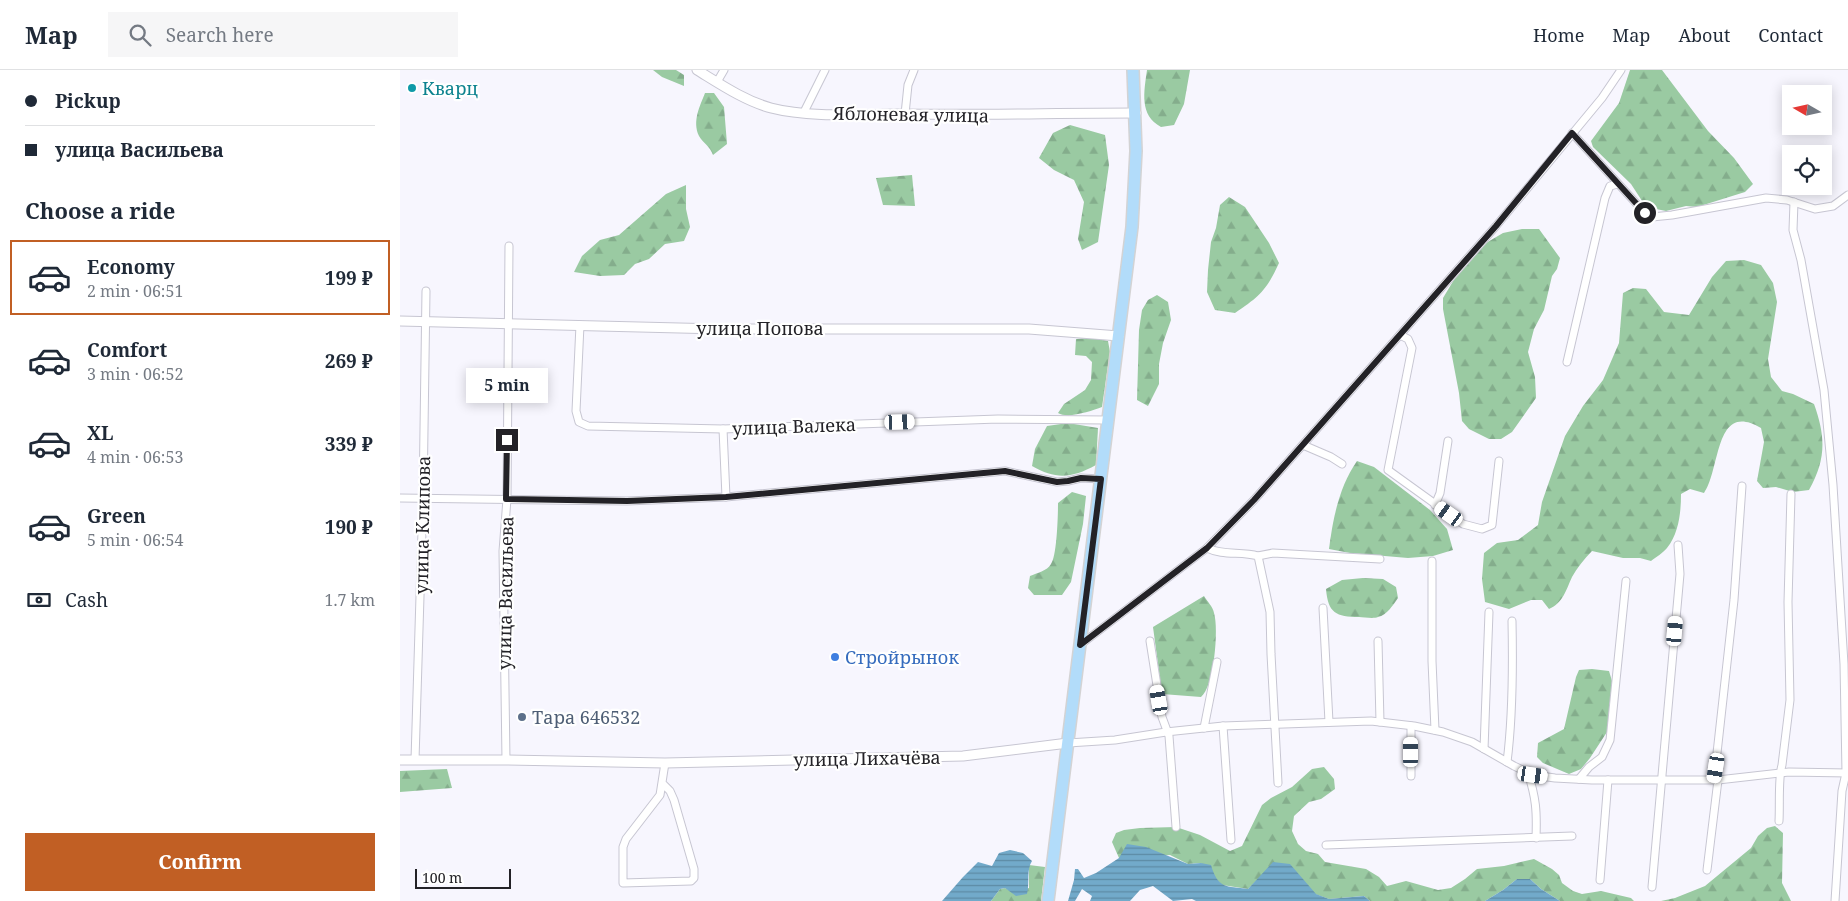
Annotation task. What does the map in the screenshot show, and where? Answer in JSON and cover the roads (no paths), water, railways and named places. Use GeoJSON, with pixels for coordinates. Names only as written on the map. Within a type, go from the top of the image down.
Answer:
{"type":"FeatureCollection","features":[{"type":"Feature","properties":{"kind":"main road"},"geometry":{"type":"LineString","coordinates":[[1048,901],[1134,210],[1136,113],[1133,70]]}},
{"type":"Feature","properties":{"kind":"street","name":"Яблоневая улица"},"geometry":{"type":"LineString","coordinates":[[696,70],[758,104],[785,111],[957,116],[1136,113]]}},
{"type":"Feature","properties":{"kind":"street"},"geometry":{"type":"LineString","coordinates":[[717,82],[724,70]]}},
{"type":"Feature","properties":{"kind":"street"},"geometry":{"type":"LineString","coordinates":[[804,112],[825,70]]}},
{"type":"Feature","properties":{"kind":"street"},"geometry":{"type":"LineString","coordinates":[[905,114],[908,85],[914,70]]}},
{"type":"Feature","properties":{"kind":"street"},"geometry":{"type":"LineString","coordinates":[[1080,645],[1207,548],[1254,500],[1496,226],[1602,98],[1621,70]]}},
{"type":"Feature","properties":{"kind":"street"},"geometry":{"type":"LineString","coordinates":[[1572,133],[1645,213],[1652,217],[1766,198],[1794,202],[1815,209],[1833,206],[1848,195]]}},
{"type":"Feature","properties":{"kind":"street"},"geometry":{"type":"LineString","coordinates":[[1567,362],[1605,198],[1610,186],[1618,184]]}},
{"type":"Feature","properties":{"kind":"street"},"geometry":{"type":"LineString","coordinates":[[1794,202],[1793,230],[1801,260],[1824,390],[1833,485],[1844,664],[1847,773],[1842,790],[1835,901]]}},
{"type":"Feature","properties":{"kind":"street","name":"улица Васильева"},"geometry":{"type":"LineString","coordinates":[[506,760],[503,551],[506,499],[509,246]]}},
{"type":"Feature","properties":{"kind":"street","name":"улица Клипова"},"geometry":{"type":"LineString","coordinates":[[415,760],[423,498],[426,291]]}},
{"type":"Feature","properties":{"kind":"street","name":"улица Попова"},"geometry":{"type":"LineString","coordinates":[[400,321],[720,328],[1029,329],[1119,336]]}},
{"type":"Feature","properties":{"kind":"street","name":"улица Валека"},"geometry":{"type":"LineString","coordinates":[[580,325],[576,411],[579,422],[588,426],[723,429],[998,419],[1108,420]]}},
{"type":"Feature","properties":{"kind":"street"},"geometry":{"type":"LineString","coordinates":[[1400,335],[1408,339],[1412,348],[1388,470],[1462,524],[1482,529],[1492,525],[1499,461]]}},
{"type":"Feature","properties":{"kind":"street"},"geometry":{"type":"LineString","coordinates":[[723,429],[726,497]]}},
{"type":"Feature","properties":{"kind":"street"},"geometry":{"type":"LineString","coordinates":[[1435,505],[1440,494],[1448,441]]}},
{"type":"Feature","properties":{"kind":"street"},"geometry":{"type":"LineString","coordinates":[[1303,445],[1331,456],[1342,464]]}},
{"type":"Feature","properties":{"kind":"street"},"geometry":{"type":"LineString","coordinates":[[400,498],[627,501],[726,497],[1005,471],[1057,482],[1081,478],[1101,479]]}},
{"type":"Feature","properties":{"kind":"street"},"geometry":{"type":"LineString","coordinates":[[1707,870],[1733,609],[1742,486]]}},
{"type":"Feature","properties":{"kind":"street"},"geometry":{"type":"LineString","coordinates":[[1779,821],[1781,792],[1779,774],[1782,765],[1790,700],[1788,602],[1791,494]]}},
{"type":"Feature","properties":{"kind":"street"},"geometry":{"type":"LineString","coordinates":[[1652,887],[1680,574],[1678,545]]}},
{"type":"Feature","properties":{"kind":"street"},"geometry":{"type":"LineString","coordinates":[[1207,548],[1216,552],[1258,556],[1273,554],[1380,559]]}},
{"type":"Feature","properties":{"kind":"street"},"geometry":{"type":"LineString","coordinates":[[1258,556],[1270,612],[1278,783]]}},
{"type":"Feature","properties":{"kind":"street"},"geometry":{"type":"LineString","coordinates":[[1432,561],[1432,652],[1435,730]]}},
{"type":"Feature","properties":{"kind":"street"},"geometry":{"type":"LineString","coordinates":[[1579,780],[1589,767],[1602,757],[1610,740],[1626,581]]}},
{"type":"Feature","properties":{"kind":"street"},"geometry":{"type":"LineString","coordinates":[[1323,608],[1329,722]]}},
{"type":"Feature","properties":{"kind":"street"},"geometry":{"type":"LineString","coordinates":[[1484,749],[1489,612]]}},
{"type":"Feature","properties":{"kind":"street"},"geometry":{"type":"LineString","coordinates":[[1506,762],[1510,734],[1513,662],[1512,621]]}},
{"type":"Feature","properties":{"kind":"street"},"geometry":{"type":"LineString","coordinates":[[1150,641],[1157,692],[1166,732],[1169,736],[1176,827]]}},
{"type":"Feature","properties":{"kind":"street"},"geometry":{"type":"LineString","coordinates":[[1378,641],[1380,722]]}},
{"type":"Feature","properties":{"kind":"street"},"geometry":{"type":"LineString","coordinates":[[1204,728],[1217,662]]}},
{"type":"Feature","properties":{"kind":"street"},"geometry":{"type":"LineString","coordinates":[[1068,743],[1115,740],[1223,726],[1380,722],[1435,730],[1472,742],[1528,773],[1540,776],[1579,780],[1716,780],[1789,772],[1847,773]]}},
{"type":"Feature","properties":{"kind":"street"},"geometry":{"type":"LineString","coordinates":[[1223,726],[1231,840]]}},
{"type":"Feature","properties":{"kind":"street"},"geometry":{"type":"LineString","coordinates":[[1411,726],[1411,776]]}},
{"type":"Feature","properties":{"kind":"street","name":"улица Лихачёва"},"geometry":{"type":"LineString","coordinates":[[400,760],[665,763],[963,756],[1068,743]]}},
{"type":"Feature","properties":{"kind":"street"},"geometry":{"type":"LineString","coordinates":[[663,784],[670,791],[674,800],[694,870],[694,878],[691,881],[624,883],[623,847],[626,839],[660,795],[665,763]]}},
{"type":"Feature","properties":{"kind":"street"},"geometry":{"type":"LineString","coordinates":[[1528,773],[1535,794],[1537,812],[1536,838]]}},
{"type":"Feature","properties":{"kind":"street"},"geometry":{"type":"LineString","coordinates":[[1600,880],[1608,780]]}},
{"type":"Feature","properties":{"kind":"street"},"geometry":{"type":"LineString","coordinates":[[1326,845],[1572,836]]}},
{"type":"Feature","properties":{"kind":"water"},"geometry":{"type":"Polygon","coordinates":[[[1127,844],[1146,847],[1188,864],[1201,863],[1211,865],[1220,882],[1228,886],[1248,889],[1273,862],[1290,864],[1316,894],[1329,899],[1364,896],[1370,901],[1196,901],[1192,899],[1173,901],[1153,886],[1140,890],[1130,901],[1090,901],[1092,896],[1082,889],[1075,901],[1068,901],[1075,869],[1078,869],[1084,878],[1096,873],[1119,858],[1127,844]]]}},
{"type":"Feature","properties":{"kind":"water"},"geometry":{"type":"Polygon","coordinates":[[[1010,850],[1023,853],[1032,861],[1029,868],[1027,894],[1016,896],[1005,888],[1000,889],[991,901],[942,901],[978,862],[992,866],[999,853],[1010,850]]]}},
{"type":"Feature","properties":{"kind":"water"},"geometry":{"type":"Polygon","coordinates":[[[1517,879],[1530,879],[1541,889],[1560,901],[1485,901],[1517,879]]]}},
{"type":"Feature","properties":{"kind":"place","name":"Кварц"},"geometry":{"type":"Point","coordinates":[412,88]}},
{"type":"Feature","properties":{"kind":"place","name":"Стройрынок"},"geometry":{"type":"Point","coordinates":[835,657]}},
{"type":"Feature","properties":{"kind":"place","name":"Тара 646532"},"geometry":{"type":"Point","coordinates":[522,717]}}]}
